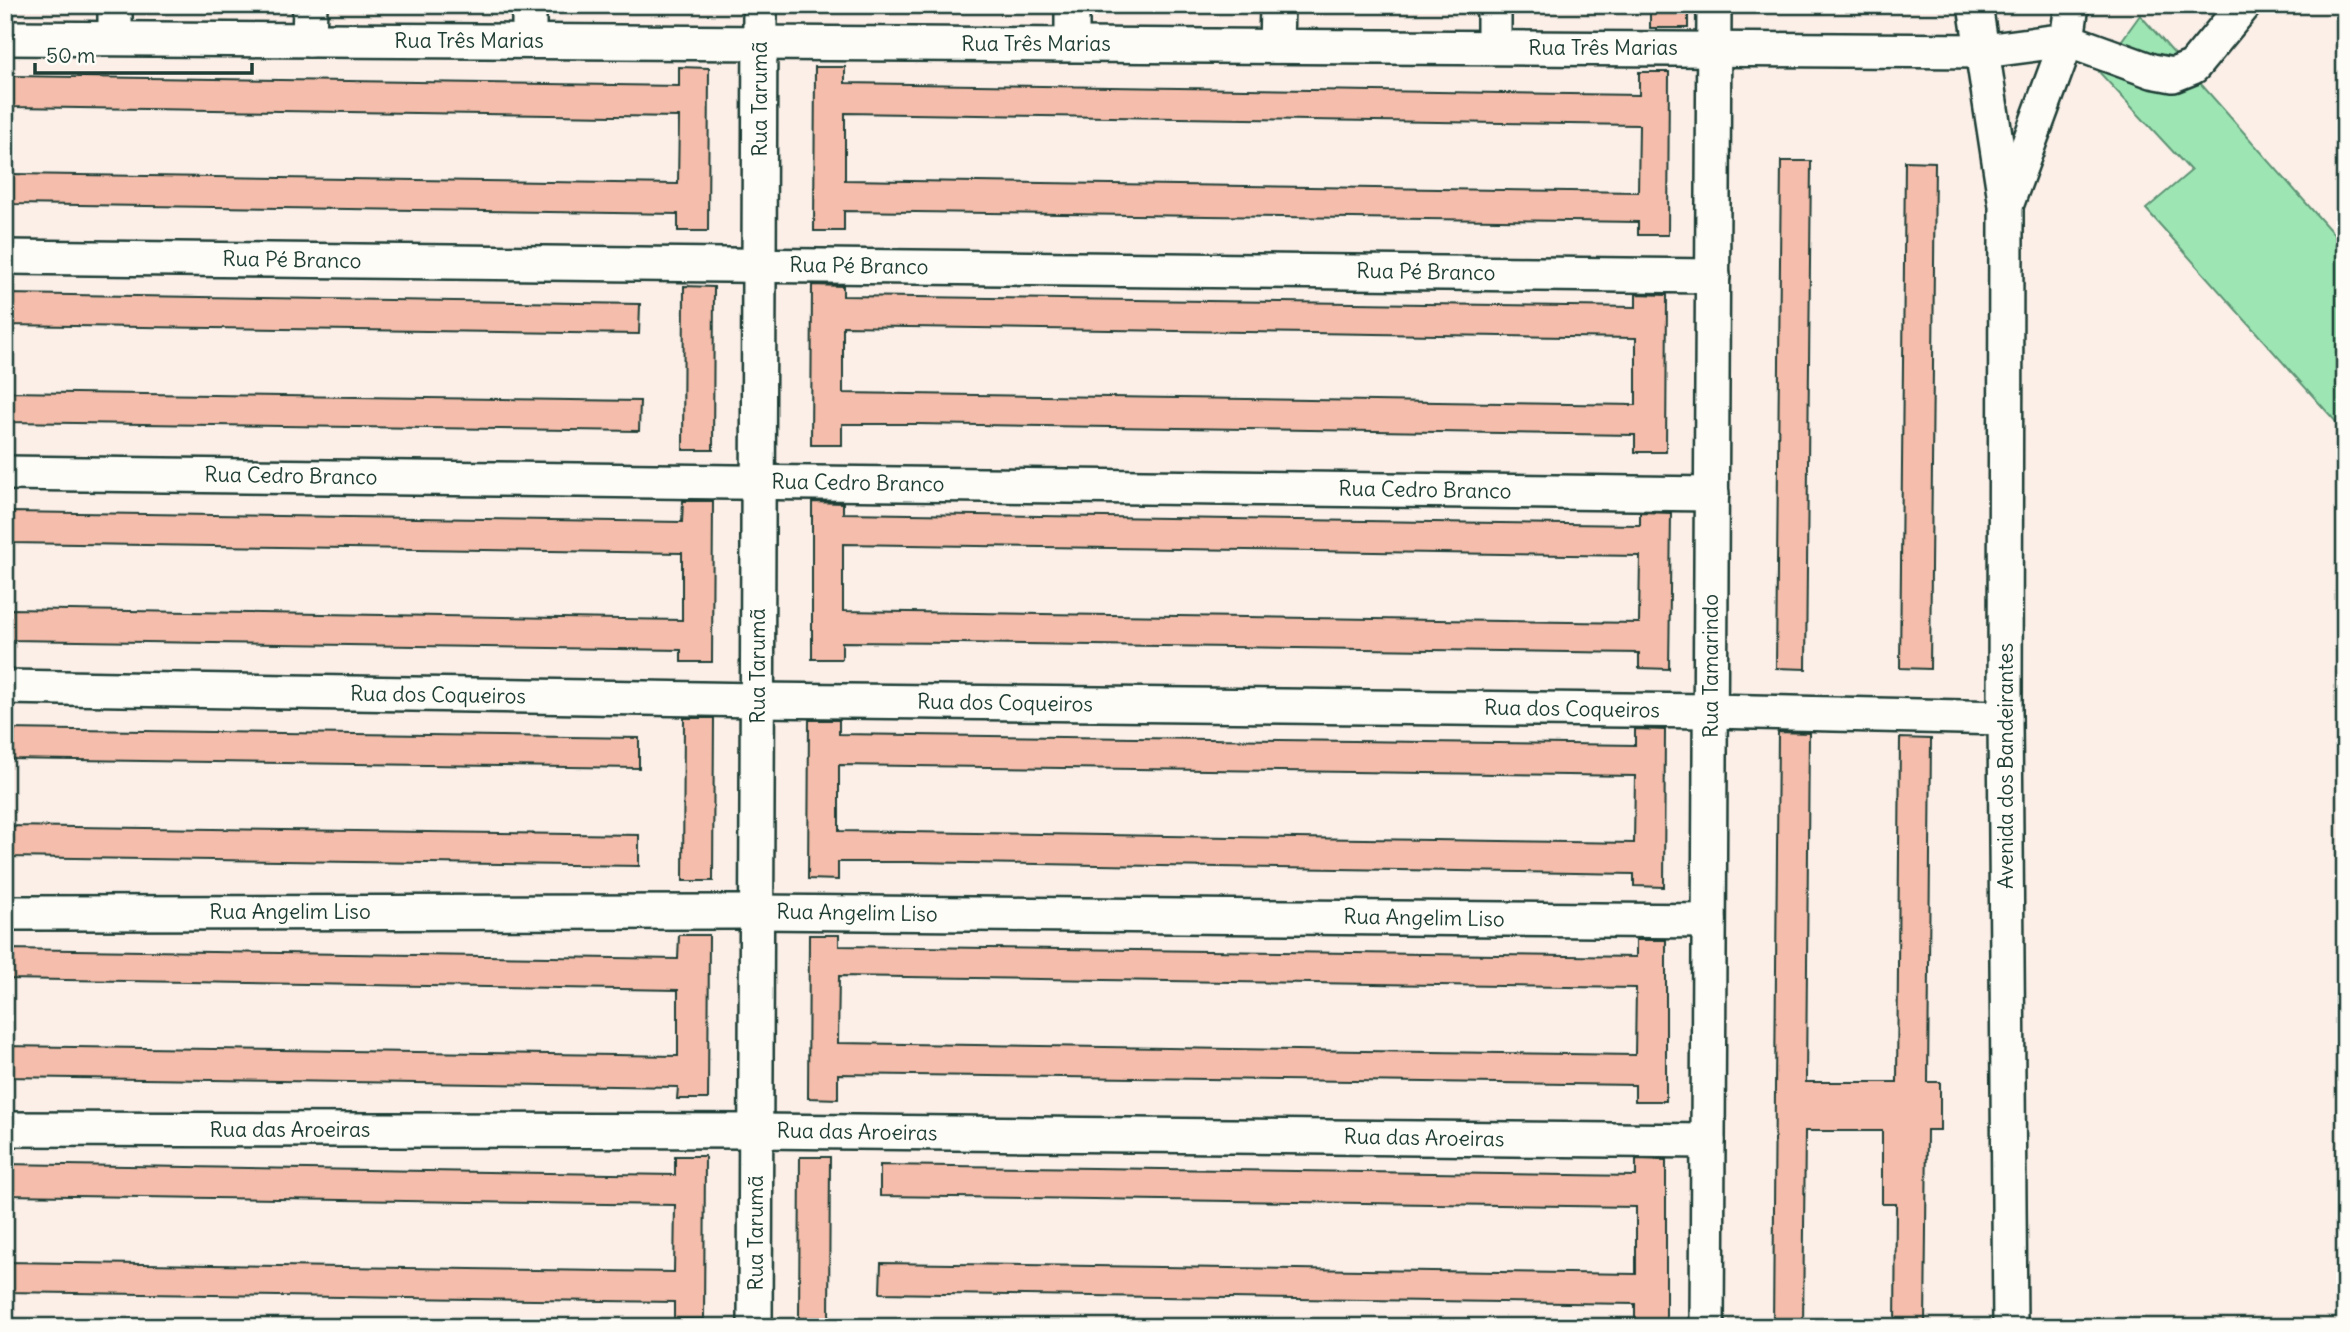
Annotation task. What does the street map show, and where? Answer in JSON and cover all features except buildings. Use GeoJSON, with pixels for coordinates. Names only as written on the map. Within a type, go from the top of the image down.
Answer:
{"type":"FeatureCollection","features":[{"type":"Feature","properties":{"kind":"street"},"geometry":{"type":"LineString","coordinates":[[115,5],[115,38]]}},
{"type":"Feature","properties":{"kind":"street"},"geometry":{"type":"LineString","coordinates":[[309,40],[310,5]]}},
{"type":"Feature","properties":{"kind":"street"},"geometry":{"type":"LineString","coordinates":[[529,5],[529,41]]}},
{"type":"Feature","properties":{"kind":"street","name":"Rua Tarumã"},"geometry":{"type":"LineString","coordinates":[[755,1327],[760,5]]}},
{"type":"Feature","properties":{"kind":"street"},"geometry":{"type":"LineString","coordinates":[[1072,5],[1072,44]]}},
{"type":"Feature","properties":{"kind":"street"},"geometry":{"type":"LineString","coordinates":[[1276,46],[1277,5]]}},
{"type":"Feature","properties":{"kind":"street"},"geometry":{"type":"LineString","coordinates":[[1494,5],[1494,47]]}},
{"type":"Feature","properties":{"kind":"street","name":"Rua Tamarindo"},"geometry":{"type":"LineString","coordinates":[[1707,1327],[1714,5]]}},
{"type":"Feature","properties":{"kind":"street","name":"Avenida dos Bandeirantes"},"geometry":{"type":"LineString","coordinates":[[1975,5],[2006,206],[2005,718],[2010,1327]]}},
{"type":"Feature","properties":{"kind":"street","name":"Avenida dos Bandeirantes"},"geometry":{"type":"LineString","coordinates":[[2006,206],[2067,40],[2072,5]]}},
{"type":"Feature","properties":{"kind":"street"},"geometry":{"type":"LineString","coordinates":[[2067,40],[2152,71],[2174,75],[2193,67],[2244,5]]}},
{"type":"Feature","properties":{"kind":"street","name":"Rua Três Marias"},"geometry":{"type":"LineString","coordinates":[[5,38],[1984,51],[2067,40]]}},
{"type":"Feature","properties":{"kind":"street","name":"Rua Pé Branco"},"geometry":{"type":"LineString","coordinates":[[5,257],[1713,276]]}},
{"type":"Feature","properties":{"kind":"street","name":"Rua Cedro Branco"},"geometry":{"type":"LineString","coordinates":[[5,473],[1712,494]]}},
{"type":"Feature","properties":{"kind":"street","name":"Rua dos Coqueiros"},"geometry":{"type":"LineString","coordinates":[[5,687],[758,700],[1710,711],[2005,718]]}},
{"type":"Feature","properties":{"kind":"street","name":"Rua Angelim Liso"},"geometry":{"type":"LineString","coordinates":[[5,913],[757,912],[1709,921]]}},
{"type":"Feature","properties":{"kind":"street","name":"Rua das Aroeiras"},"geometry":{"type":"LineString","coordinates":[[5,1129],[756,1131],[1708,1141]]}},
{"type":"Feature","properties":{"kind":"green space"},"geometry":{"type":"Polygon","coordinates":[[[2140,15],[2345,247],[2345,432],[2146,209],[2191,171],[2099,72],[2140,15]]]}}]}
